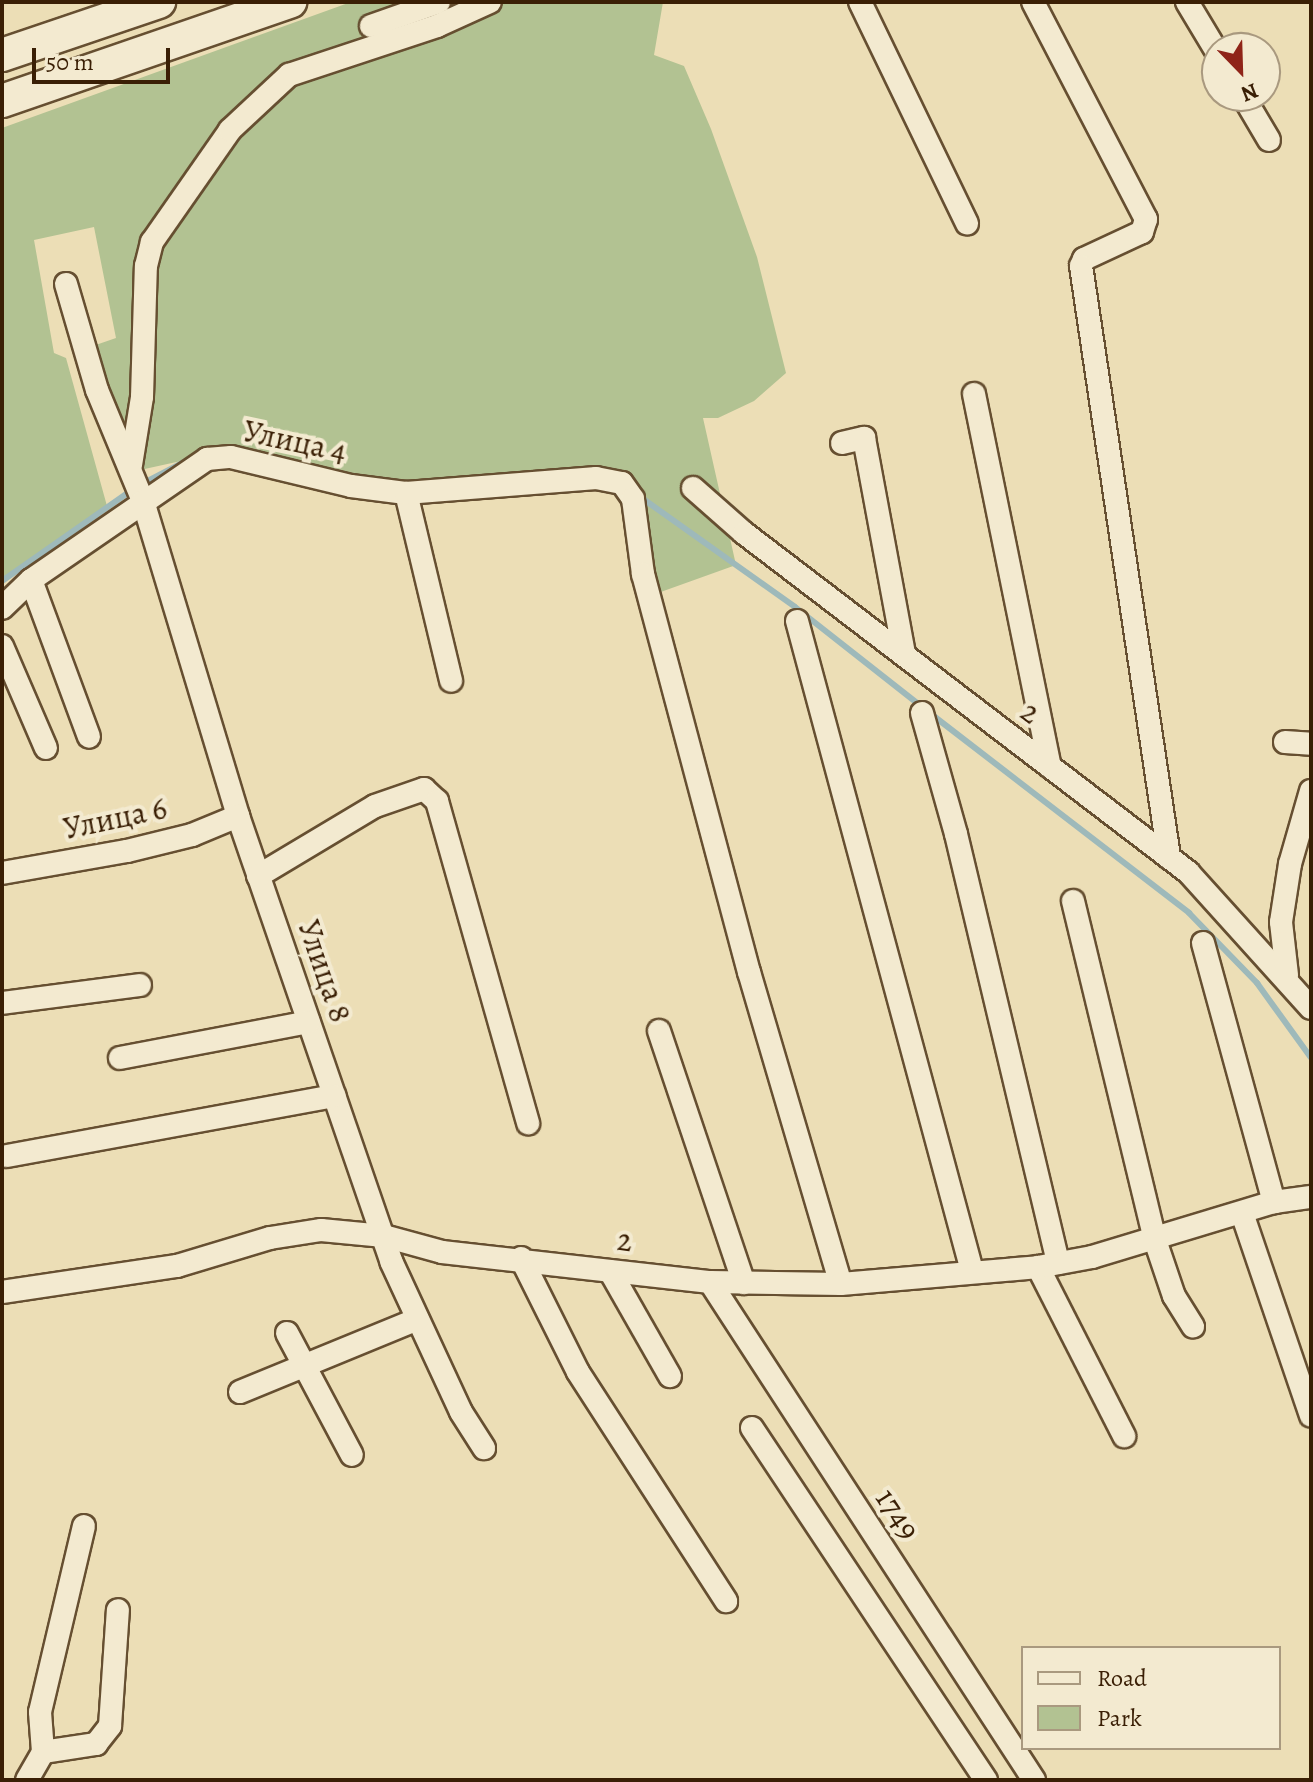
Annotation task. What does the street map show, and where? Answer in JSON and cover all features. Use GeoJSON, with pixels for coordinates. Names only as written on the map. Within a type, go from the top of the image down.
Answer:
{"type":"FeatureCollection","features":[{"type":"Feature","properties":{"kind":"street"},"geometry":{"type":"LineString","coordinates":[[2,55],[159,2]]}},
{"type":"Feature","properties":{"kind":"street"},"geometry":{"type":"LineString","coordinates":[[2,101],[290,2]]}},
{"type":"Feature","properties":{"kind":"street"},"geometry":{"type":"LineString","coordinates":[[371,26],[439,2]]}},
{"type":"Feature","properties":{"kind":"street"},"geometry":{"type":"LineString","coordinates":[[131,465],[142,397],[146,266],[152,242],[230,130],[270,88],[299,70],[437,26],[490,2]]}},
{"type":"Feature","properties":{"kind":"street"},"geometry":{"type":"LineString","coordinates":[[860,2],[967,223]]}},
{"type":"Feature","properties":{"kind":"street"},"geometry":{"type":"LineString","coordinates":[[1033,2],[1147,222],[1142,232],[1095,253],[1081,266],[1169,857]]}},
{"type":"Feature","properties":{"kind":"street"},"geometry":{"type":"LineString","coordinates":[[1187,2],[1205,32]]}},
{"type":"Feature","properties":{"kind":"street"},"geometry":{"type":"LineString","coordinates":[[1252,112],[1269,140]]}},
{"type":"Feature","properties":{"kind":"street","name":"Улица 8"},"geometry":{"type":"LineString","coordinates":[[66,284],[101,402],[131,465],[143,501],[258,876],[384,1236],[418,1319],[484,1448]]}},
{"type":"Feature","properties":{"kind":"street"},"geometry":{"type":"LineString","coordinates":[[974,394],[1050,766]]}},
{"type":"Feature","properties":{"kind":"street"},"geometry":{"type":"LineString","coordinates":[[842,443],[864,438],[904,653]]}},
{"type":"Feature","properties":{"kind":"street","name":"Улица 4"},"geometry":{"type":"LineString","coordinates":[[2,608],[31,580],[207,459],[231,457],[351,486],[406,493],[596,478],[622,483],[633,499],[643,574],[749,972],[841,1284]]}},
{"type":"Feature","properties":{"kind":"street","name":"2"},"geometry":{"type":"LineString","coordinates":[[693,488],[744,533],[1169,857],[1287,976],[1311,1008]]}},
{"type":"Feature","properties":{"kind":"street"},"geometry":{"type":"LineString","coordinates":[[406,493],[451,681]]}},
{"type":"Feature","properties":{"kind":"street"},"geometry":{"type":"LineString","coordinates":[[31,580],[89,737]]}},
{"type":"Feature","properties":{"kind":"street"},"geometry":{"type":"LineString","coordinates":[[797,621],[972,1271]]}},
{"type":"Feature","properties":{"kind":"street"},"geometry":{"type":"LineString","coordinates":[[2,646],[46,748]]}},
{"type":"Feature","properties":{"kind":"street"},"geometry":{"type":"LineString","coordinates":[[922,713],[956,834],[1048,1265],[1124,1436]]}},
{"type":"Feature","properties":{"kind":"street"},"geometry":{"type":"LineString","coordinates":[[1285,742],[1311,744]]}},
{"type":"Feature","properties":{"kind":"street"},"geometry":{"type":"LineString","coordinates":[[258,876],[375,806],[424,789],[437,801],[528,1123]]}},
{"type":"Feature","properties":{"kind":"street"},"geometry":{"type":"LineString","coordinates":[[1287,976],[1281,922],[1290,864],[1311,791]]}},
{"type":"Feature","properties":{"kind":"street","name":"Улица 6"},"geometry":{"type":"LineString","coordinates":[[2,873],[140,848],[238,816]]}},
{"type":"Feature","properties":{"kind":"street"},"geometry":{"type":"LineString","coordinates":[[1073,901],[1154,1237],[1174,1296],[1193,1326]]}},
{"type":"Feature","properties":{"kind":"street"},"geometry":{"type":"LineString","coordinates":[[1203,943],[1274,1202]]}},
{"type":"Feature","properties":{"kind":"street"},"geometry":{"type":"LineString","coordinates":[[2,1003],[140,985]]}},
{"type":"Feature","properties":{"kind":"street"},"geometry":{"type":"LineString","coordinates":[[120,1058],[309,1022]]}},
{"type":"Feature","properties":{"kind":"street"},"geometry":{"type":"LineString","coordinates":[[659,1031],[744,1283]]}},
{"type":"Feature","properties":{"kind":"street"},"geometry":{"type":"LineString","coordinates":[[7,1156],[335,1096]]}},
{"type":"Feature","properties":{"kind":"street","name":"2"},"geometry":{"type":"LineString","coordinates":[[2,1292],[161,1269],[270,1238],[321,1230],[384,1236],[442,1252],[521,1258],[710,1282],[841,1284],[1048,1265],[1274,1202],[1311,1197]]}},
{"type":"Feature","properties":{"kind":"street"},"geometry":{"type":"LineString","coordinates":[[1242,1213],[1311,1416]]}},
{"type":"Feature","properties":{"kind":"street"},"geometry":{"type":"LineString","coordinates":[[521,1258],[578,1372],[726,1601]]}},
{"type":"Feature","properties":{"kind":"street"},"geometry":{"type":"LineString","coordinates":[[610,1271],[670,1376]]}},
{"type":"Feature","properties":{"kind":"street","name":"1749"},"geometry":{"type":"LineString","coordinates":[[710,1282],[1034,1780]]}},
{"type":"Feature","properties":{"kind":"street"},"geometry":{"type":"LineString","coordinates":[[240,1392],[418,1319]]}},
{"type":"Feature","properties":{"kind":"street"},"geometry":{"type":"LineString","coordinates":[[287,1333],[308,1366],[352,1455]]}},
{"type":"Feature","properties":{"kind":"street"},"geometry":{"type":"LineString","coordinates":[[752,1428],[986,1780]]}},
{"type":"Feature","properties":{"kind":"street"},"geometry":{"type":"LineString","coordinates":[[27,1780],[43,1752],[40,1712],[84,1526]]}},
{"type":"Feature","properties":{"kind":"street"},"geometry":{"type":"LineString","coordinates":[[43,1752],[96,1744],[110,1726],[118,1610]]}},
{"type":"Feature","properties":{"kind":"green space"},"geometry":{"type":"Polygon","coordinates":[[[351,2],[663,2],[654,55],[684,66],[711,129],[757,257],[786,373],[754,401],[718,418],[703,418],[736,565],[644,598],[615,483],[460,499],[213,454],[140,470],[87,348],[116,338],[94,227],[34,240],[54,353],[66,358],[107,506],[2,581],[2,128],[351,2]]]}},
{"type":"Feature","properties":{"kind":"waterway"},"geometry":{"type":"LineString","coordinates":[[142,484],[188,460]]}},
{"type":"Feature","properties":{"kind":"waterway"},"geometry":{"type":"LineString","coordinates":[[2,581],[132,490]]}},
{"type":"Feature","properties":{"kind":"waterway"},"geometry":{"type":"LineString","coordinates":[[639,496],[795,607],[922,707]]}},
{"type":"Feature","properties":{"kind":"waterway"},"geometry":{"type":"LineString","coordinates":[[931,714],[1189,913],[1257,983],[1311,1058]]}}]}
